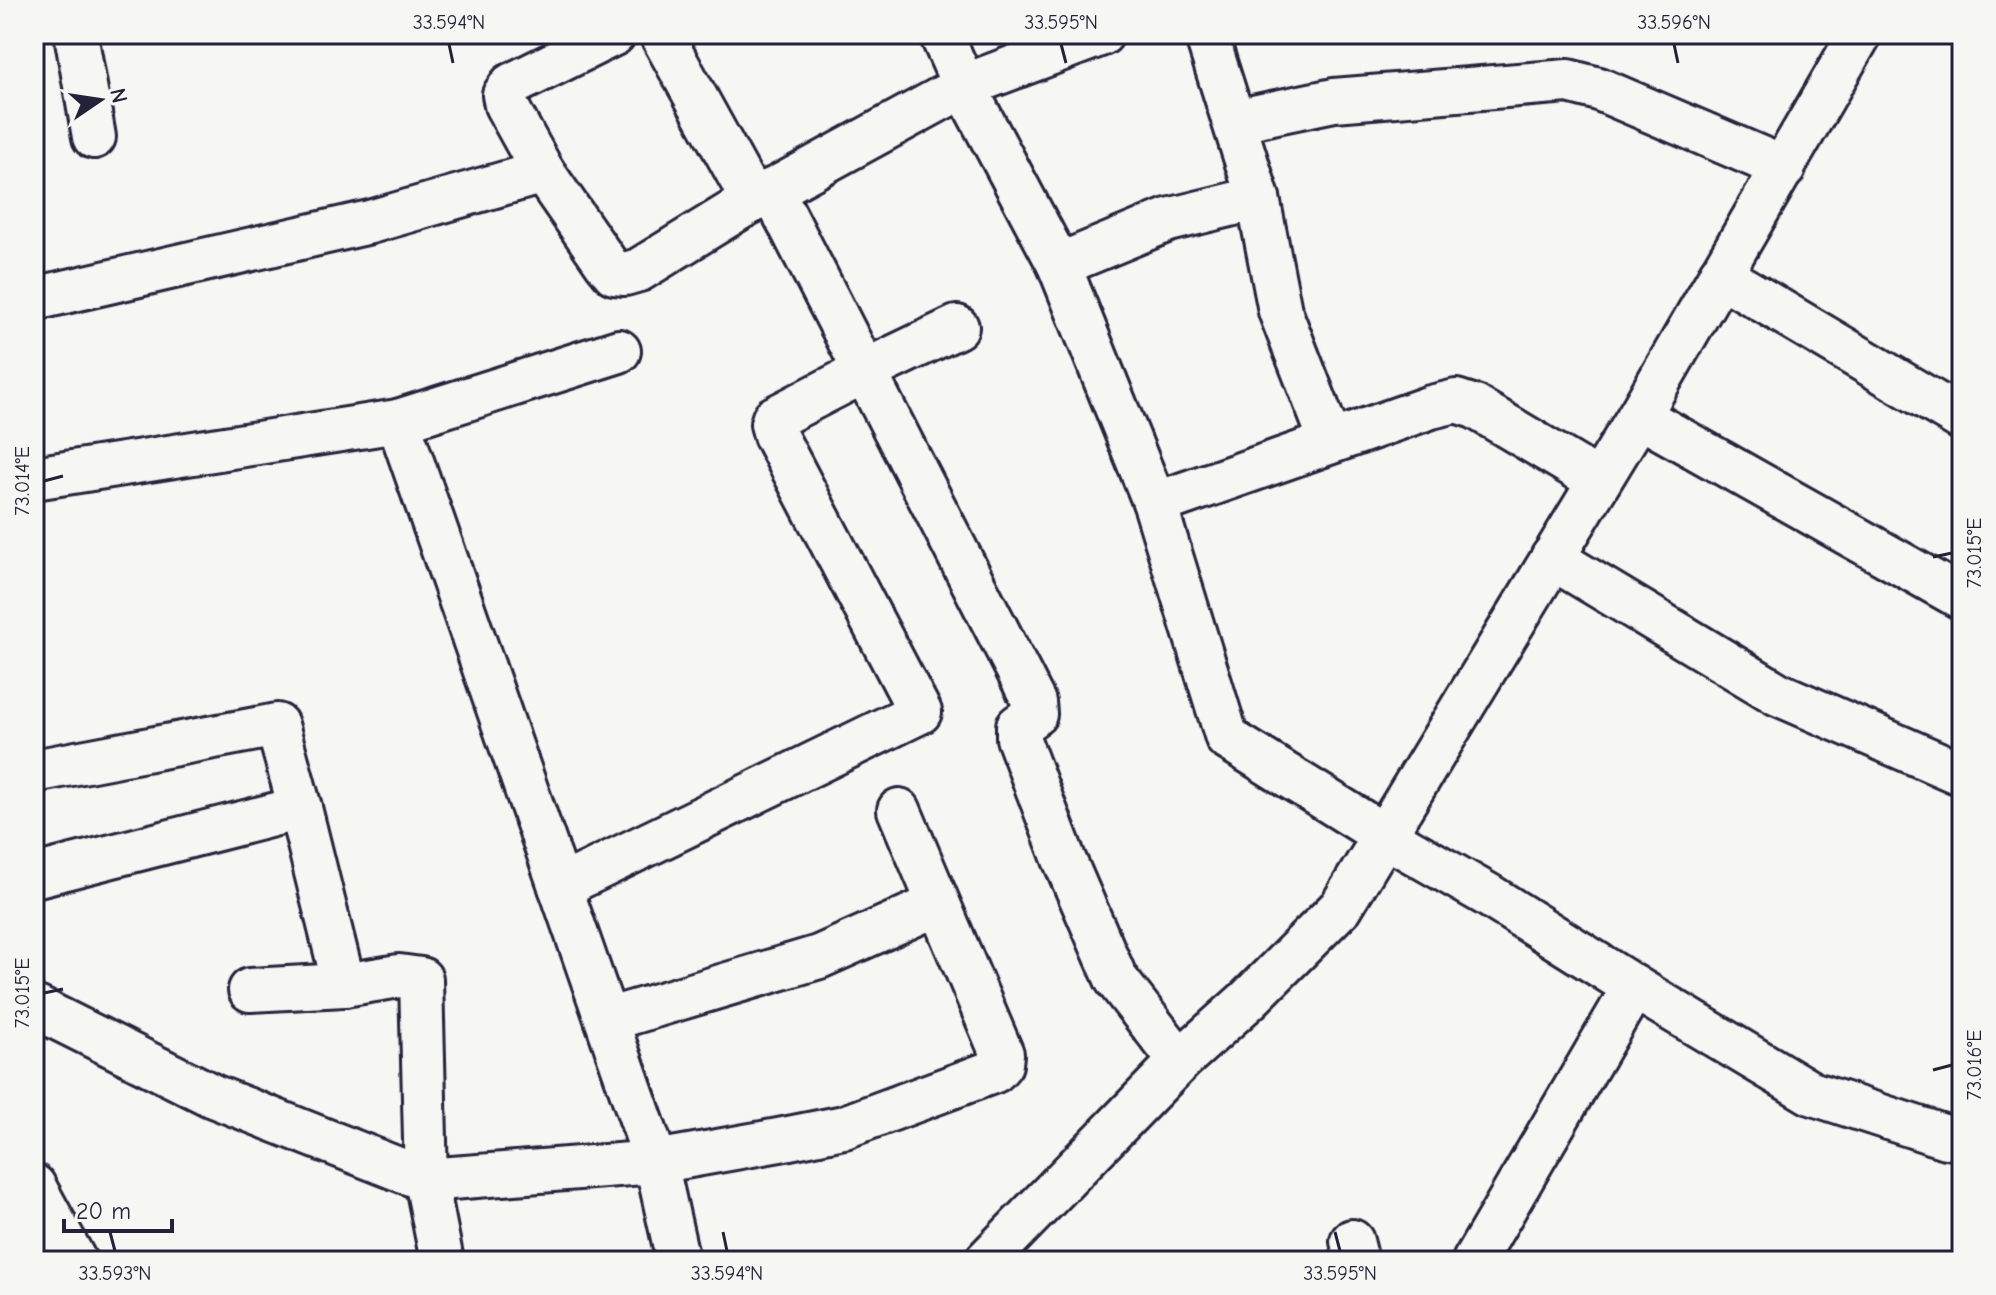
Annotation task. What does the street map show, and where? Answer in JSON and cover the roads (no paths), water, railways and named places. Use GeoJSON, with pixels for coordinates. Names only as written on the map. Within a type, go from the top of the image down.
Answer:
{"type":"FeatureCollection","features":[{"type":"Feature","properties":{"kind":"street"},"geometry":{"type":"LineString","coordinates":[[76,34],[94,137]]}},
{"type":"Feature","properties":{"kind":"street"},"geometry":{"type":"LineString","coordinates":[[614,34],[511,85],[504,95],[506,105],[543,172],[614,273],[625,274],[639,270],[762,195],[964,86],[1102,34]]}},
{"type":"Feature","properties":{"kind":"street"},"geometry":{"type":"LineString","coordinates":[[661,34],[762,195],[865,371],[1034,702],[1035,714],[1018,726],[1018,738],[1064,859],[1116,979],[1180,1061]]}},
{"type":"Feature","properties":{"kind":"street"},"geometry":{"type":"LineString","coordinates":[[941,34],[964,86],[1059,265],[1155,504],[1227,738],[1811,1093],[1946,1137],[1962,1139]]}},
{"type":"Feature","properties":{"kind":"street"},"geometry":{"type":"LineString","coordinates":[[1206,34],[1258,198],[1280,311],[1331,442]]}},
{"type":"Feature","properties":{"kind":"street"},"geometry":{"type":"LineString","coordinates":[[986,1261],[1180,1061],[1249,999],[1341,907],[1639,416],[1860,34]]}},
{"type":"Feature","properties":{"kind":"street"},"geometry":{"type":"LineString","coordinates":[[1234,121],[1334,100],[1568,81],[1599,89],[1784,168]]}},
{"type":"Feature","properties":{"kind":"street"},"geometry":{"type":"LineString","coordinates":[[34,299],[370,222],[543,172]]}},
{"type":"Feature","properties":{"kind":"street"},"geometry":{"type":"LineString","coordinates":[[1059,265],[1168,220],[1258,198]]}},
{"type":"Feature","properties":{"kind":"street"},"geometry":{"type":"LineString","coordinates":[[1720,275],[1962,419]]}},
{"type":"Feature","properties":{"kind":"street"},"geometry":{"type":"LineString","coordinates":[[560,887],[920,712],[772,424],[774,418],[957,327]]}},
{"type":"Feature","properties":{"kind":"street"},"geometry":{"type":"LineString","coordinates":[[34,478],[398,421],[619,351]]}},
{"type":"Feature","properties":{"kind":"street"},"geometry":{"type":"LineString","coordinates":[[1155,504],[1431,407],[1456,401],[1475,407],[1599,481]]}},
{"type":"Feature","properties":{"kind":"street"},"geometry":{"type":"LineString","coordinates":[[1639,416],[1962,598]]}},
{"type":"Feature","properties":{"kind":"street"},"geometry":{"type":"LineString","coordinates":[[398,421],[656,1162],[678,1261]]}},
{"type":"Feature","properties":{"kind":"street"},"geometry":{"type":"LineString","coordinates":[[1552,558],[1778,694],[1962,774]]}},
{"type":"Feature","properties":{"kind":"street"},"geometry":{"type":"LineString","coordinates":[[34,771],[277,725],[344,985]]}},
{"type":"Feature","properties":{"kind":"street"},"geometry":{"type":"LineString","coordinates":[[34,876],[300,808]]}},
{"type":"Feature","properties":{"kind":"street"},"geometry":{"type":"LineString","coordinates":[[34,1012],[37,1008],[65,1021],[213,1096],[426,1180],[656,1162],[844,1127],[995,1071],[1001,1064],[1002,1054],[899,810]]}},
{"type":"Feature","properties":{"kind":"street"},"geometry":{"type":"LineString","coordinates":[[607,1020],[819,957],[938,904]]}},
{"type":"Feature","properties":{"kind":"street"},"geometry":{"type":"LineString","coordinates":[[250,990],[344,985],[399,976],[421,979],[426,1180],[442,1261]]}},
{"type":"Feature","properties":{"kind":"street"},"geometry":{"type":"LineString","coordinates":[[1474,1261],[1634,987]]}},
{"type":"Feature","properties":{"kind":"street"},"geometry":{"type":"LineString","coordinates":[[34,1186],[75,1261]]}}]}
